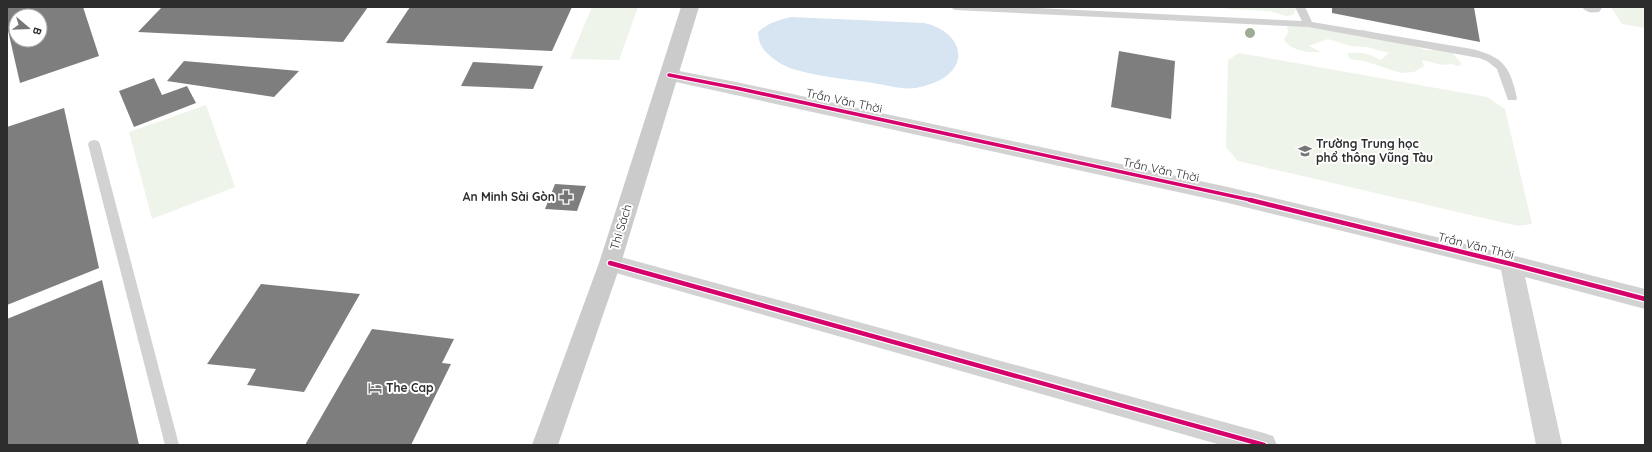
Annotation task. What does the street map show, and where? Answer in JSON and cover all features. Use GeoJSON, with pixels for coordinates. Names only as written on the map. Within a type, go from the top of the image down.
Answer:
{"type":"FeatureCollection","features":[{"type":"Feature","properties":{"kind":"street","name":"Thi Sách"},"geometry":{"type":"LineString","coordinates":[[545,445],[610,263],[690,7]]}},
{"type":"Feature","properties":{"kind":"street","name":"Trần Văn Thời"},"geometry":{"type":"LineString","coordinates":[[669,75],[736,88],[1221,194],[1511,264],[1645,299]]}},
{"type":"Feature","properties":{"kind":"street"},"geometry":{"type":"LineString","coordinates":[[610,263],[1264,445]]}},
{"type":"Feature","properties":{"kind":"street"},"geometry":{"type":"LineString","coordinates":[[1511,264],[1549,445]]}},
{"type":"Feature","properties":{"kind":"lane"},"geometry":{"type":"LineString","coordinates":[[955,7],[1308,24],[1472,52],[1486,56],[1497,63],[1506,73],[1512,98]]}},
{"type":"Feature","properties":{"kind":"lane"},"geometry":{"type":"LineString","coordinates":[[1300,7],[1308,24]]}},
{"type":"Feature","properties":{"kind":"lane"},"geometry":{"type":"LineString","coordinates":[[94,144],[172,445]]}},
{"type":"Feature","properties":{"kind":"shaded area"},"geometry":{"type":"Polygon","coordinates":[[[592,7],[638,7],[619,60],[570,59],[592,7]]]}},
{"type":"Feature","properties":{"kind":"shaded area"},"geometry":{"type":"Polygon","coordinates":[[[1222,7],[1297,7],[1293,15],[1286,16],[1270,11],[1228,9],[1222,7]]]}},
{"type":"Feature","properties":{"kind":"shaded area"},"geometry":{"type":"Polygon","coordinates":[[[1611,7],[1645,7],[1645,28],[1622,24],[1611,7]]]}},
{"type":"Feature","properties":{"kind":"shaded area"},"geometry":{"type":"Polygon","coordinates":[[[791,17],[924,23],[937,27],[947,34],[954,42],[958,50],[958,60],[954,68],[946,76],[933,83],[918,88],[894,87],[803,72],[788,67],[770,56],[760,44],[759,40],[758,32],[766,26],[773,22],[791,17]]]}},
{"type":"Feature","properties":{"kind":"shaded area"},"geometry":{"type":"Polygon","coordinates":[[[1293,21],[1352,33],[1363,29],[1426,50],[1449,49],[1462,64],[1458,66],[1452,64],[1442,65],[1422,60],[1424,66],[1414,72],[1401,73],[1364,61],[1349,59],[1348,53],[1357,52],[1373,56],[1381,60],[1389,53],[1367,47],[1351,46],[1328,39],[1309,46],[1321,52],[1296,49],[1287,44],[1284,40],[1288,32],[1287,27],[1293,21]]]}},
{"type":"Feature","properties":{"kind":"shaded area"},"geometry":{"type":"Polygon","coordinates":[[[1239,53],[1487,97],[1505,109],[1532,224],[1518,226],[1238,161],[1226,147],[1228,60],[1239,53]]]}},
{"type":"Feature","properties":{"kind":"shaded area"},"geometry":{"type":"Polygon","coordinates":[[[206,105],[235,187],[152,219],[129,132],[206,105]]]}},
{"type":"Feature","properties":{"kind":"building"},"geometry":{"type":"Polygon","coordinates":[[[7,7],[83,7],[99,56],[20,83],[12,48],[48,48],[48,8],[8,8],[8,30],[7,7]]]}},
{"type":"Feature","properties":{"kind":"building"},"geometry":{"type":"Polygon","coordinates":[[[162,7],[368,7],[343,42],[138,32],[162,7]]]}},
{"type":"Feature","properties":{"kind":"building"},"geometry":{"type":"Polygon","coordinates":[[[410,7],[572,7],[552,51],[386,43],[410,7]]]}},
{"type":"Feature","properties":{"kind":"building"},"geometry":{"type":"Polygon","coordinates":[[[1332,7],[1474,7],[1480,42],[1332,13],[1332,7]]]}},
{"type":"Feature","properties":{"kind":"building"},"geometry":{"type":"Polygon","coordinates":[[[1119,51],[1175,61],[1171,119],[1111,107],[1119,51]]]}},
{"type":"Feature","properties":{"kind":"building"},"geometry":{"type":"Polygon","coordinates":[[[184,61],[299,71],[274,97],[167,81],[184,61]]]}},
{"type":"Feature","properties":{"kind":"building"},"geometry":{"type":"Polygon","coordinates":[[[473,62],[543,66],[533,89],[461,86],[473,62]]]}},
{"type":"Feature","properties":{"kind":"building"},"geometry":{"type":"Polygon","coordinates":[[[154,78],[162,95],[187,86],[196,103],[134,127],[119,91],[154,78]]]}},
{"type":"Feature","properties":{"kind":"building"},"geometry":{"type":"Polygon","coordinates":[[[64,108],[99,268],[7,305],[7,127],[64,108]]]}},
{"type":"Feature","properties":{"kind":"building","name":"An Minh Sài Gòn"},"geometry":{"type":"Polygon","coordinates":[[[555,184],[586,186],[577,211],[545,209],[555,184]]]}},
{"type":"Feature","properties":{"kind":"building"},"geometry":{"type":"Polygon","coordinates":[[[102,280],[139,445],[7,445],[7,319],[102,280]]]}},
{"type":"Feature","properties":{"kind":"building"},"geometry":{"type":"Polygon","coordinates":[[[261,284],[360,294],[304,392],[247,385],[256,369],[207,364],[261,284]]]}},
{"type":"Feature","properties":{"kind":"building"},"geometry":{"type":"Polygon","coordinates":[[[372,329],[454,339],[442,363],[451,364],[411,445],[305,445],[372,329]]]}},
{"type":"Feature","properties":{"kind":"cycle path"},"geometry":{"type":"LineString","coordinates":[[669,75],[736,88],[1228,195],[1511,264],[1645,299]]}},
{"type":"Feature","properties":{"kind":"cycle path"},"geometry":{"type":"LineString","coordinates":[[610,263],[1264,445]]}},
{"type":"Feature","properties":{"kind":"place","name":"Trường Trung học phổ thông Vũng Tàu"},"geometry":{"type":"Point","coordinates":[1305,151]}},
{"type":"Feature","properties":{"kind":"place","name":"An Minh Sài Gòn"},"geometry":{"type":"Point","coordinates":[566,197]}},
{"type":"Feature","properties":{"kind":"place","name":"The Cap"},"geometry":{"type":"Point","coordinates":[375,388]}}]}
